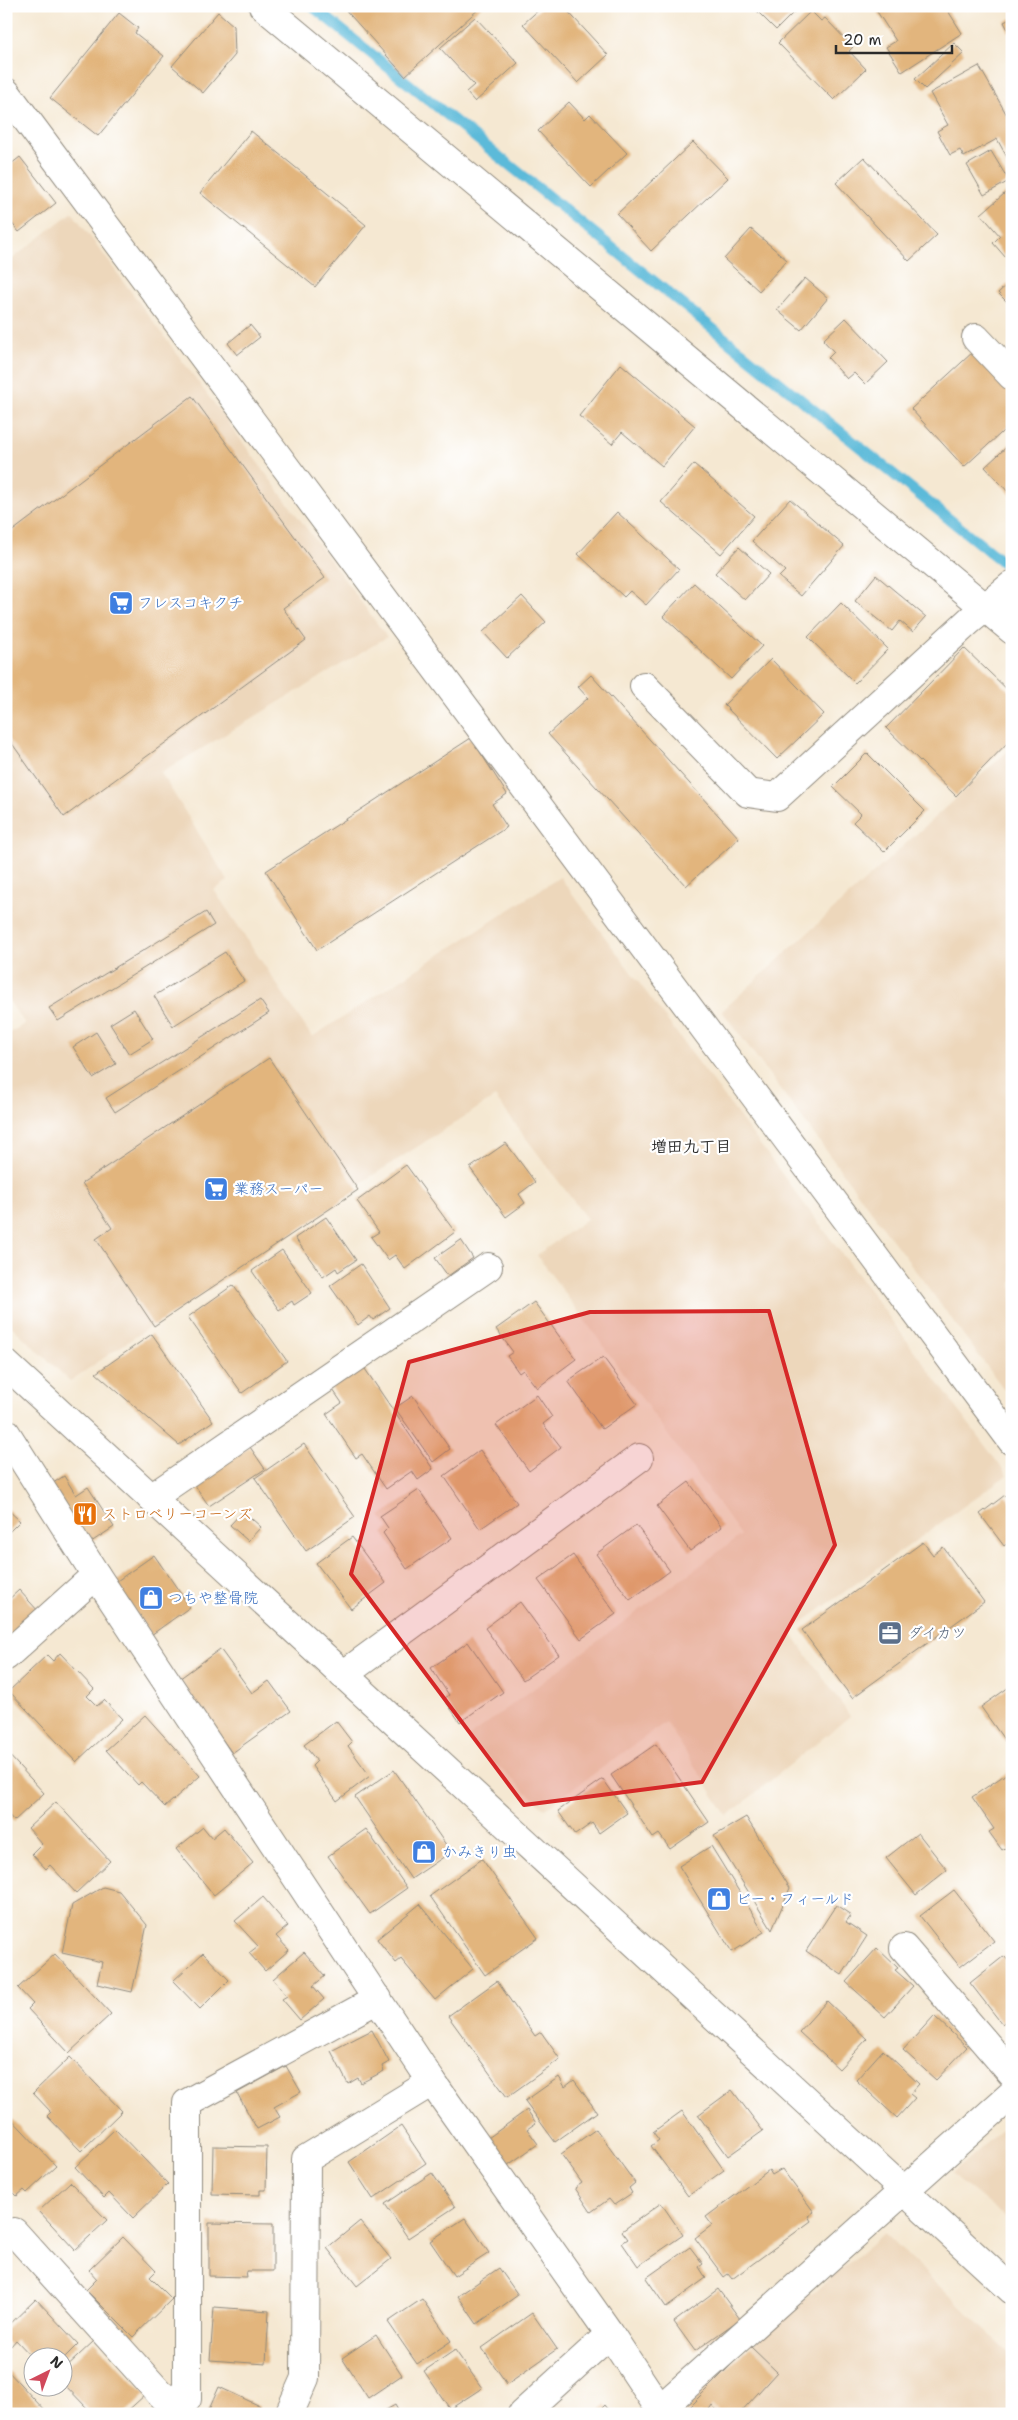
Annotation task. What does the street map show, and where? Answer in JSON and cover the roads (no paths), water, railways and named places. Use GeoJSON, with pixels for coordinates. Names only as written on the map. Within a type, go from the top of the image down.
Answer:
{"type":"FeatureCollection","features":[{"type":"Feature","properties":{"kind":"street"},"geometry":{"type":"LineString","coordinates":[[263,6],[1012,630]]}},
{"type":"Feature","properties":{"kind":"street"},"geometry":{"type":"LineString","coordinates":[[6,92],[1012,1441]]}},
{"type":"Feature","properties":{"kind":"street"},"geometry":{"type":"LineString","coordinates":[[976,338],[1012,376]]}},
{"type":"Feature","properties":{"kind":"street"},"geometry":{"type":"LineString","coordinates":[[644,686],[748,793],[777,797],[1012,585]]}},
{"type":"Feature","properties":{"kind":"street"},"geometry":{"type":"LineString","coordinates":[[152,1498],[488,1267]]}},
{"type":"Feature","properties":{"kind":"street"},"geometry":{"type":"LineString","coordinates":[[6,1364],[1012,2290]]}},
{"type":"Feature","properties":{"kind":"street"},"geometry":{"type":"LineString","coordinates":[[6,1433],[96,1575],[432,2082],[662,2411],[1012,2094]]}},
{"type":"Feature","properties":{"kind":"street"},"geometry":{"type":"LineString","coordinates":[[343,1674],[639,1458]]}},
{"type":"Feature","properties":{"kind":"street"},"geometry":{"type":"LineString","coordinates":[[6,1656],[96,1575]]}},
{"type":"Feature","properties":{"kind":"street"},"geometry":{"type":"LineString","coordinates":[[904,1948],[1012,2074]]}},
{"type":"Feature","properties":{"kind":"street"},"geometry":{"type":"LineString","coordinates":[[14,2232],[163,2397],[187,2399],[187,2103],[378,1999]]}},
{"type":"Feature","properties":{"kind":"street"},"geometry":{"type":"LineString","coordinates":[[289,2414],[305,2378],[306,2159],[432,2082]]}},
{"type":"Feature","properties":{"kind":"street"},"geometry":{"type":"LineString","coordinates":[[522,2414],[610,2334]]}},
{"type":"Feature","properties":{"kind":"waterway"},"geometry":{"type":"LineString","coordinates":[[312,6],[1010,568]]}},
{"type":"Feature","properties":{"kind":"place","name":"フレスコキクチ"},"geometry":{"type":"Point","coordinates":[121,603]}},
{"type":"Feature","properties":{"kind":"place","name":"業務スーパー"},"geometry":{"type":"Point","coordinates":[216,1189]}},
{"type":"Feature","properties":{"kind":"place","name":"ストロベリーコーンズ"},"geometry":{"type":"Point","coordinates":[85,1514]}},
{"type":"Feature","properties":{"kind":"place","name":"つちや整骨院"},"geometry":{"type":"Point","coordinates":[151,1598]}},
{"type":"Feature","properties":{"kind":"place","name":"ダイカツ"},"geometry":{"type":"Point","coordinates":[890,1633]}},
{"type":"Feature","properties":{"kind":"place","name":"かみきり虫"},"geometry":{"type":"Point","coordinates":[424,1852]}},
{"type":"Feature","properties":{"kind":"place","name":"ビー・フィールド"},"geometry":{"type":"Point","coordinates":[719,1899]}},
{"type":"Feature","properties":{"kind":"district","name":"増田九丁目"},"geometry":{"type":"Point","coordinates":[691,1146]}}]}
